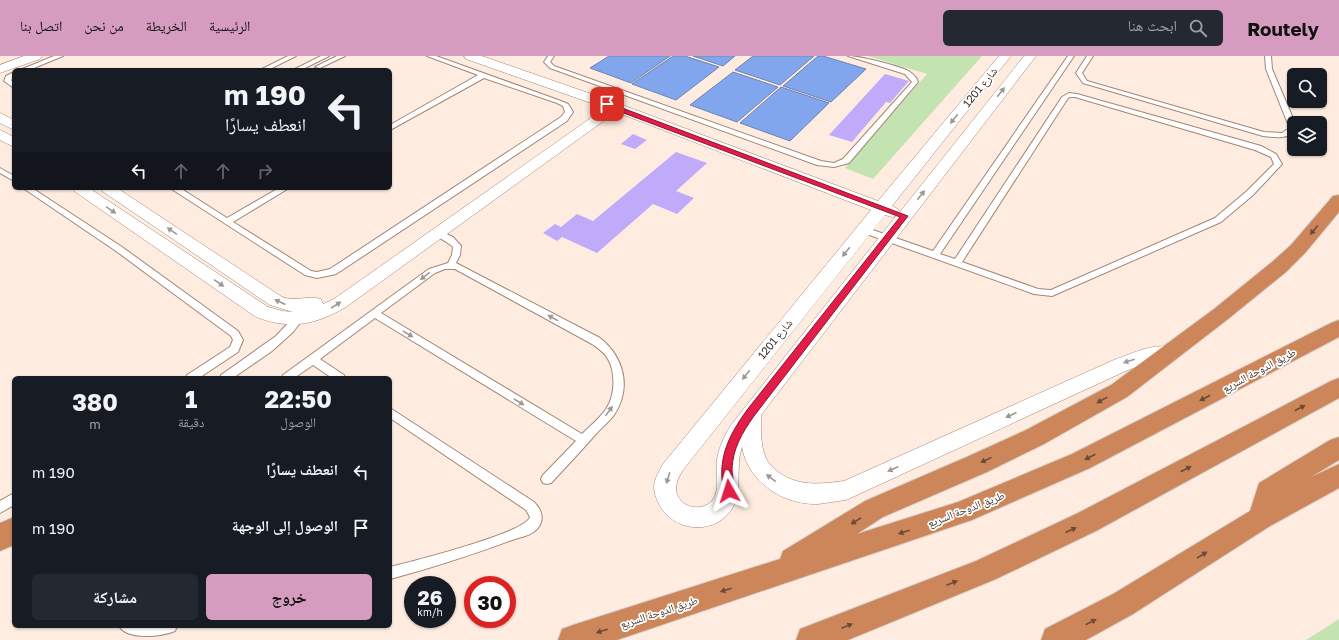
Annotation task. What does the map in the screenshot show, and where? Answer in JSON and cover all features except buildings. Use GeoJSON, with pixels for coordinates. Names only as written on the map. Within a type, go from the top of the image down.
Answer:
{"type":"FeatureCollection","features":[{"type":"Feature","properties":{"kind":"highway"},"geometry":{"type":"LineString","coordinates":[[763,578],[874,509],[978,464],[1035,437],[1119,390],[1221,314],[1279,267],[1298,249],[1339,200]]}},
{"type":"Feature","properties":{"kind":"highway","name":"طريق الدوحة السريع"},"geometry":{"type":"LineString","coordinates":[[573,640],[963,512],[1074,464],[1339,328]]}},
{"type":"Feature","properties":{"kind":"highway"},"geometry":{"type":"LineString","coordinates":[[811,640],[986,570],[1087,522],[1339,387]]}},
{"type":"Feature","properties":{"kind":"highway"},"geometry":{"type":"LineString","coordinates":[[1261,518],[1268,491],[1339,447]]}},
{"type":"Feature","properties":{"kind":"highway"},"geometry":{"type":"LineString","coordinates":[[1056,640],[1123,604],[1261,518],[1339,475]]}},
{"type":"Feature","properties":{"kind":"highway"},"geometry":{"type":"LineString","coordinates":[[0,539],[12,530]]}},
{"type":"Feature","properties":{"kind":"street"},"geometry":{"type":"LineString","coordinates":[[0,63],[19,56]]}},
{"type":"Feature","properties":{"kind":"street"},"geometry":{"type":"LineString","coordinates":[[0,69],[36,56]]}},
{"type":"Feature","properties":{"kind":"street"},"geometry":{"type":"LineString","coordinates":[[470,56],[611,106],[904,216]]}},
{"type":"Feature","properties":{"kind":"street","name":"شارع 1201"},"geometry":{"type":"LineString","coordinates":[[1004,56],[675,463],[667,477],[666,494],[673,507],[681,513],[699,518],[706,517],[722,506],[729,491],[726,470],[729,451],[736,435],[750,413],[1030,56]]}},
{"type":"Feature","properties":{"kind":"street"},"geometry":{"type":"LineString","coordinates":[[110,190],[276,301],[300,312],[320,313],[340,303],[611,106]]}},
{"type":"Feature","properties":{"kind":"street"},"geometry":{"type":"LineString","coordinates":[[82,190],[262,312],[272,317],[284,319],[329,296],[611,106]]}},
{"type":"Feature","properties":{"kind":"street"},"geometry":{"type":"LineString","coordinates":[[0,117],[12,125]]}},
{"type":"Feature","properties":{"kind":"street"},"geometry":{"type":"LineString","coordinates":[[0,134],[12,142]]}},
{"type":"Feature","properties":{"kind":"street"},"geometry":{"type":"LineString","coordinates":[[750,413],[751,437],[755,458],[762,472],[776,483],[794,490],[817,494],[846,490],[1123,364],[1150,355],[1167,353]]}},
{"type":"Feature","properties":{"kind":"lane"},"geometry":{"type":"LineString","coordinates":[[28,68],[60,56]]}},
{"type":"Feature","properties":{"kind":"lane"},"geometry":{"type":"LineString","coordinates":[[267,68],[293,56]]}},
{"type":"Feature","properties":{"kind":"lane"},"geometry":{"type":"LineString","coordinates":[[300,68],[326,56]]}},
{"type":"Feature","properties":{"kind":"lane"},"geometry":{"type":"LineString","coordinates":[[316,68],[342,56]]}},
{"type":"Feature","properties":{"kind":"lane"},"geometry":{"type":"LineString","coordinates":[[551,56],[547,62],[552,66],[827,165],[834,165],[846,161],[915,82],[912,76],[908,73],[851,56]]}},
{"type":"Feature","properties":{"kind":"lane"},"geometry":{"type":"LineString","coordinates":[[934,256],[1071,56]]}},
{"type":"Feature","properties":{"kind":"lane"},"geometry":{"type":"LineString","coordinates":[[1090,56],[1079,73],[1081,79],[1085,82],[1263,134],[1284,135],[1290,133],[1292,124],[1269,69],[1268,56]]}},
{"type":"Feature","properties":{"kind":"lane"},"geometry":{"type":"LineString","coordinates":[[177,190],[308,273],[317,275],[334,272],[559,122],[569,112],[566,106],[559,102],[436,57]]}},
{"type":"Feature","properties":{"kind":"lane"},"geometry":{"type":"LineString","coordinates":[[12,75],[8,77],[7,81],[12,85]]}},
{"type":"Feature","properties":{"kind":"lane"},"geometry":{"type":"LineString","coordinates":[[392,127],[484,75]]}},
{"type":"Feature","properties":{"kind":"lane"},"geometry":{"type":"LineString","coordinates":[[864,230],[934,256],[1037,292],[1052,293],[1218,220],[1264,180],[1278,164],[1278,160],[1274,155],[1258,148],[1079,96],[1069,95],[1062,102],[957,264]]}},
{"type":"Feature","properties":{"kind":"lane"},"geometry":{"type":"LineString","coordinates":[[0,170],[12,176]]}},
{"type":"Feature","properties":{"kind":"lane"},"geometry":{"type":"LineString","coordinates":[[0,180],[12,176]]}},
{"type":"Feature","properties":{"kind":"lane"},"geometry":{"type":"LineString","coordinates":[[30,190],[119,249],[235,334],[238,340],[234,349],[194,376]]}},
{"type":"Feature","properties":{"kind":"lane"},"geometry":{"type":"LineString","coordinates":[[227,222],[282,190]]}},
{"type":"Feature","properties":{"kind":"lane"},"geometry":{"type":"LineString","coordinates":[[438,233],[450,239],[457,246],[456,255],[451,265]]}},
{"type":"Feature","properties":{"kind":"lane"},"geometry":{"type":"LineString","coordinates":[[290,376],[432,271],[451,265],[457,266],[596,341],[609,350],[616,362],[619,389],[616,400],[610,412],[548,479]]}},
{"type":"Feature","properties":{"kind":"lane"},"geometry":{"type":"LineString","coordinates":[[228,376],[285,335],[300,312]]}},
{"type":"Feature","properties":{"kind":"lane"},"geometry":{"type":"LineString","coordinates":[[375,314],[583,440]]}},
{"type":"Feature","properties":{"kind":"lane"},"geometry":{"type":"LineString","coordinates":[[312,359],[337,376]]}},
{"type":"Feature","properties":{"kind":"lane"},"geometry":{"type":"LineString","coordinates":[[392,413],[530,506],[536,511],[536,518],[534,524],[527,529],[491,544],[430,564],[392,573]]}},
{"type":"Feature","properties":{"kind":"lane"},"geometry":{"type":"LineString","coordinates":[[0,508],[12,499]]}},
{"type":"Feature","properties":{"kind":"lane"},"geometry":{"type":"LineString","coordinates":[[130,628],[145,631],[160,628]]}},
{"type":"Feature","properties":{"kind":"green space"},"geometry":{"type":"Polygon","coordinates":[[[868,56],[982,56],[873,179],[845,168],[927,74],[868,56]]]}},
{"type":"Feature","properties":{"kind":"green space"},"geometry":{"type":"Polygon","coordinates":[[[1339,619],[1339,640],[1306,640],[1339,619]]]}},
{"type":"Feature","properties":{"kind":"water"},"geometry":{"type":"Polygon","coordinates":[[[609,56],[670,56],[631,83],[590,68],[609,56]]]}},
{"type":"Feature","properties":{"kind":"water"},"geometry":{"type":"Polygon","coordinates":[[[673,56],[685,56],[719,67],[676,100],[632,84],[673,56]]]}},
{"type":"Feature","properties":{"kind":"water"},"geometry":{"type":"Polygon","coordinates":[[[693,56],[735,56],[723,66],[693,56]]]}},
{"type":"Feature","properties":{"kind":"water"},"geometry":{"type":"Polygon","coordinates":[[[753,56],[814,56],[780,85],[735,70],[753,56]]]}},
{"type":"Feature","properties":{"kind":"water"},"geometry":{"type":"Polygon","coordinates":[[[818,56],[823,56],[866,69],[831,102],[783,86],[818,56]]]}},
{"type":"Feature","properties":{"kind":"water"},"geometry":{"type":"Polygon","coordinates":[[[733,72],[778,87],[737,122],[690,105],[733,72]]]}},
{"type":"Feature","properties":{"kind":"water"},"geometry":{"type":"Polygon","coordinates":[[[781,87],[829,103],[790,141],[740,123],[781,87]]]}},
{"type":"Feature","properties":{"kind":"route"},"geometry":{"type":"LineString","coordinates":[[607,104],[904,216],[750,413],[736,435],[729,451],[726,470],[729,491]]}}]}
